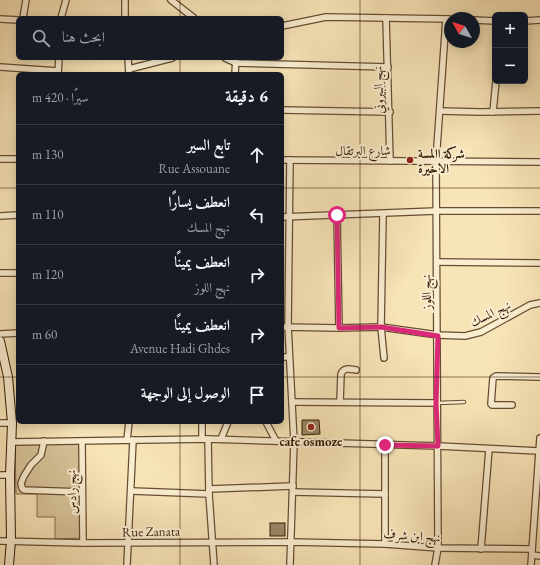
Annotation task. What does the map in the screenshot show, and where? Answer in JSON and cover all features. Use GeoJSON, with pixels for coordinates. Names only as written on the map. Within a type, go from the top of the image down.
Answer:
{"type":"FeatureCollection","features":[{"type":"Feature","properties":{"kind":"street"},"geometry":{"type":"LineString","coordinates":[[23,16],[26,0]]}},
{"type":"Feature","properties":{"kind":"street"},"geometry":{"type":"LineString","coordinates":[[62,16],[66,0]]}},
{"type":"Feature","properties":{"kind":"street"},"geometry":{"type":"LineString","coordinates":[[125,0],[125,16]]}},
{"type":"Feature","properties":{"kind":"street"},"geometry":{"type":"LineString","coordinates":[[171,0],[191,16]]}},
{"type":"Feature","properties":{"kind":"street"},"geometry":{"type":"LineString","coordinates":[[284,26],[326,17],[444,19]]}},
{"type":"Feature","properties":{"kind":"street","name":"نهج البيروني"},"geometry":{"type":"LineString","coordinates":[[386,18],[390,112],[390,161]]}},
{"type":"Feature","properties":{"kind":"street"},"geometry":{"type":"LineString","coordinates":[[0,19],[16,20]]}},
{"type":"Feature","properties":{"kind":"street"},"geometry":{"type":"LineString","coordinates":[[480,20],[492,21]]}},
{"type":"Feature","properties":{"kind":"street"},"geometry":{"type":"LineString","coordinates":[[528,21],[540,20]]}},
{"type":"Feature","properties":{"kind":"street","name":"نهج اللوز"},"geometry":{"type":"LineString","coordinates":[[435,565],[438,548],[438,446],[436,404],[438,336],[436,161],[445,48]]}},
{"type":"Feature","properties":{"kind":"street"},"geometry":{"type":"LineString","coordinates":[[58,72],[59,60]]}},
{"type":"Feature","properties":{"kind":"street"},"geometry":{"type":"LineString","coordinates":[[128,60],[129,72],[166,60]]}},
{"type":"Feature","properties":{"kind":"street"},"geometry":{"type":"LineString","coordinates":[[235,72],[236,61],[388,67]]}},
{"type":"Feature","properties":{"kind":"street"},"geometry":{"type":"LineString","coordinates":[[0,67],[48,72]]}},
{"type":"Feature","properties":{"kind":"street"},"geometry":{"type":"LineString","coordinates":[[494,112],[496,84]]}},
{"type":"Feature","properties":{"kind":"street"},"geometry":{"type":"LineString","coordinates":[[284,110],[390,112]]}},
{"type":"Feature","properties":{"kind":"street"},"geometry":{"type":"LineString","coordinates":[[440,111],[540,111]]}},
{"type":"Feature","properties":{"kind":"street"},"geometry":{"type":"LineString","coordinates":[[0,159],[16,159]]}},
{"type":"Feature","properties":{"kind":"street","name":"شارع البرتقال"},"geometry":{"type":"LineString","coordinates":[[284,160],[540,162]]}},
{"type":"Feature","properties":{"kind":"street"},"geometry":{"type":"LineString","coordinates":[[290,160],[285,327],[289,357],[294,442],[290,565]]}},
{"type":"Feature","properties":{"kind":"street"},"geometry":{"type":"LineString","coordinates":[[284,217],[436,211],[540,211]]}},
{"type":"Feature","properties":{"kind":"street"},"geometry":{"type":"LineString","coordinates":[[383,214],[381,327],[384,358]]}},
{"type":"Feature","properties":{"kind":"street"},"geometry":{"type":"LineString","coordinates":[[0,216],[16,215]]}},
{"type":"Feature","properties":{"kind":"street"},"geometry":{"type":"LineString","coordinates":[[337,215],[339,328]]}},
{"type":"Feature","properties":{"kind":"street"},"geometry":{"type":"LineString","coordinates":[[437,262],[540,263]]}},
{"type":"Feature","properties":{"kind":"street"},"geometry":{"type":"LineString","coordinates":[[0,273],[16,273]]}},
{"type":"Feature","properties":{"kind":"street","name":"نهج المسك"},"geometry":{"type":"LineString","coordinates":[[285,327],[381,327],[438,336],[465,336],[481,332],[530,304],[540,303]]}},
{"type":"Feature","properties":{"kind":"street"},"geometry":{"type":"LineString","coordinates":[[0,334],[16,333]]}},
{"type":"Feature","properties":{"kind":"street"},"geometry":{"type":"LineString","coordinates":[[0,344],[8,377],[12,422],[10,475],[11,541],[9,565]]}},
{"type":"Feature","properties":{"kind":"street"},"geometry":{"type":"LineString","coordinates":[[284,357],[289,357]]}},
{"type":"Feature","properties":{"kind":"street"},"geometry":{"type":"LineString","coordinates":[[340,402],[342,371],[345,369],[356,370]]}},
{"type":"Feature","properties":{"kind":"street"},"geometry":{"type":"LineString","coordinates":[[512,406],[492,406],[493,378],[496,376],[540,377]]}},
{"type":"Feature","properties":{"kind":"street"},"geometry":{"type":"LineString","coordinates":[[292,402],[436,404]]}},
{"type":"Feature","properties":{"kind":"street"},"geometry":{"type":"LineString","coordinates":[[0,423],[12,422]]}},
{"type":"Feature","properties":{"kind":"street"},"geometry":{"type":"LineString","coordinates":[[127,565],[132,491],[129,424]]}},
{"type":"Feature","properties":{"kind":"street"},"geometry":{"type":"LineString","coordinates":[[202,424],[205,439],[211,541],[214,565]]}},
{"type":"Feature","properties":{"kind":"street"},"geometry":{"type":"LineString","coordinates":[[221,439],[227,424]]}},
{"type":"Feature","properties":{"kind":"street"},"geometry":{"type":"LineString","coordinates":[[267,424],[276,442]]}},
{"type":"Feature","properties":{"kind":"street"},"geometry":{"type":"LineString","coordinates":[[532,565],[540,438]]}},
{"type":"Feature","properties":{"kind":"street"},"geometry":{"type":"LineString","coordinates":[[11,442],[221,439],[276,442],[438,446],[540,453]]}},
{"type":"Feature","properties":{"kind":"street"},"geometry":{"type":"LineString","coordinates":[[44,441],[41,455],[31,465],[24,476],[21,483],[22,488],[53,492],[82,492]]}},
{"type":"Feature","properties":{"kind":"street","name":"نهج رادس"},"geometry":{"type":"LineString","coordinates":[[82,442],[83,543]]}},
{"type":"Feature","properties":{"kind":"street"},"geometry":{"type":"LineString","coordinates":[[385,445],[385,544]]}},
{"type":"Feature","properties":{"kind":"street"},"geometry":{"type":"LineString","coordinates":[[481,549],[489,449]]}},
{"type":"Feature","properties":{"kind":"street"},"geometry":{"type":"LineString","coordinates":[[0,475],[10,475]]}},
{"type":"Feature","properties":{"kind":"street"},"geometry":{"type":"LineString","coordinates":[[132,491],[293,489],[385,494]]}},
{"type":"Feature","properties":{"kind":"street"},"geometry":{"type":"LineString","coordinates":[[0,541],[11,541]]}},
{"type":"Feature","properties":{"kind":"street","name":"Rue Zanata"},"geometry":{"type":"LineString","coordinates":[[11,541],[83,543],[211,541],[291,542]]}},
{"type":"Feature","properties":{"kind":"street","name":"نهج ابن شرف"},"geometry":{"type":"LineString","coordinates":[[291,542],[385,544],[438,548],[481,549],[532,552],[540,556]]}},
{"type":"Feature","properties":{"kind":"lane"},"geometry":{"type":"LineString","coordinates":[[436,404],[464,402]]}},
{"type":"Feature","properties":{"kind":"shaded area"},"geometry":{"type":"Polygon","coordinates":[[[81,444],[81,538],[55,539],[55,517],[37,517],[37,494],[16,494],[15,445],[81,444]]]}},
{"type":"Feature","properties":{"kind":"building","name":"cafe osmoze"},"geometry":{"type":"Polygon","coordinates":[[[302,420],[319,420],[320,434],[302,435],[302,420]]]}},
{"type":"Feature","properties":{"kind":"building"},"geometry":{"type":"Polygon","coordinates":[[[270,523],[285,523],[285,536],[270,536],[270,523]]]}},
{"type":"Feature","properties":{"kind":"place","name":"شركة االمسة الاخيرة"},"geometry":{"type":"Point","coordinates":[410,160]}},
{"type":"Feature","properties":{"kind":"place","name":"cafe osmoze"},"geometry":{"type":"Point","coordinates":[311,427]}},
{"type":"Feature","properties":{"kind":"route"},"geometry":{"type":"LineString","coordinates":[[337,215],[339,328],[381,327],[438,336],[436,404],[438,446],[385,445]]}}]}
